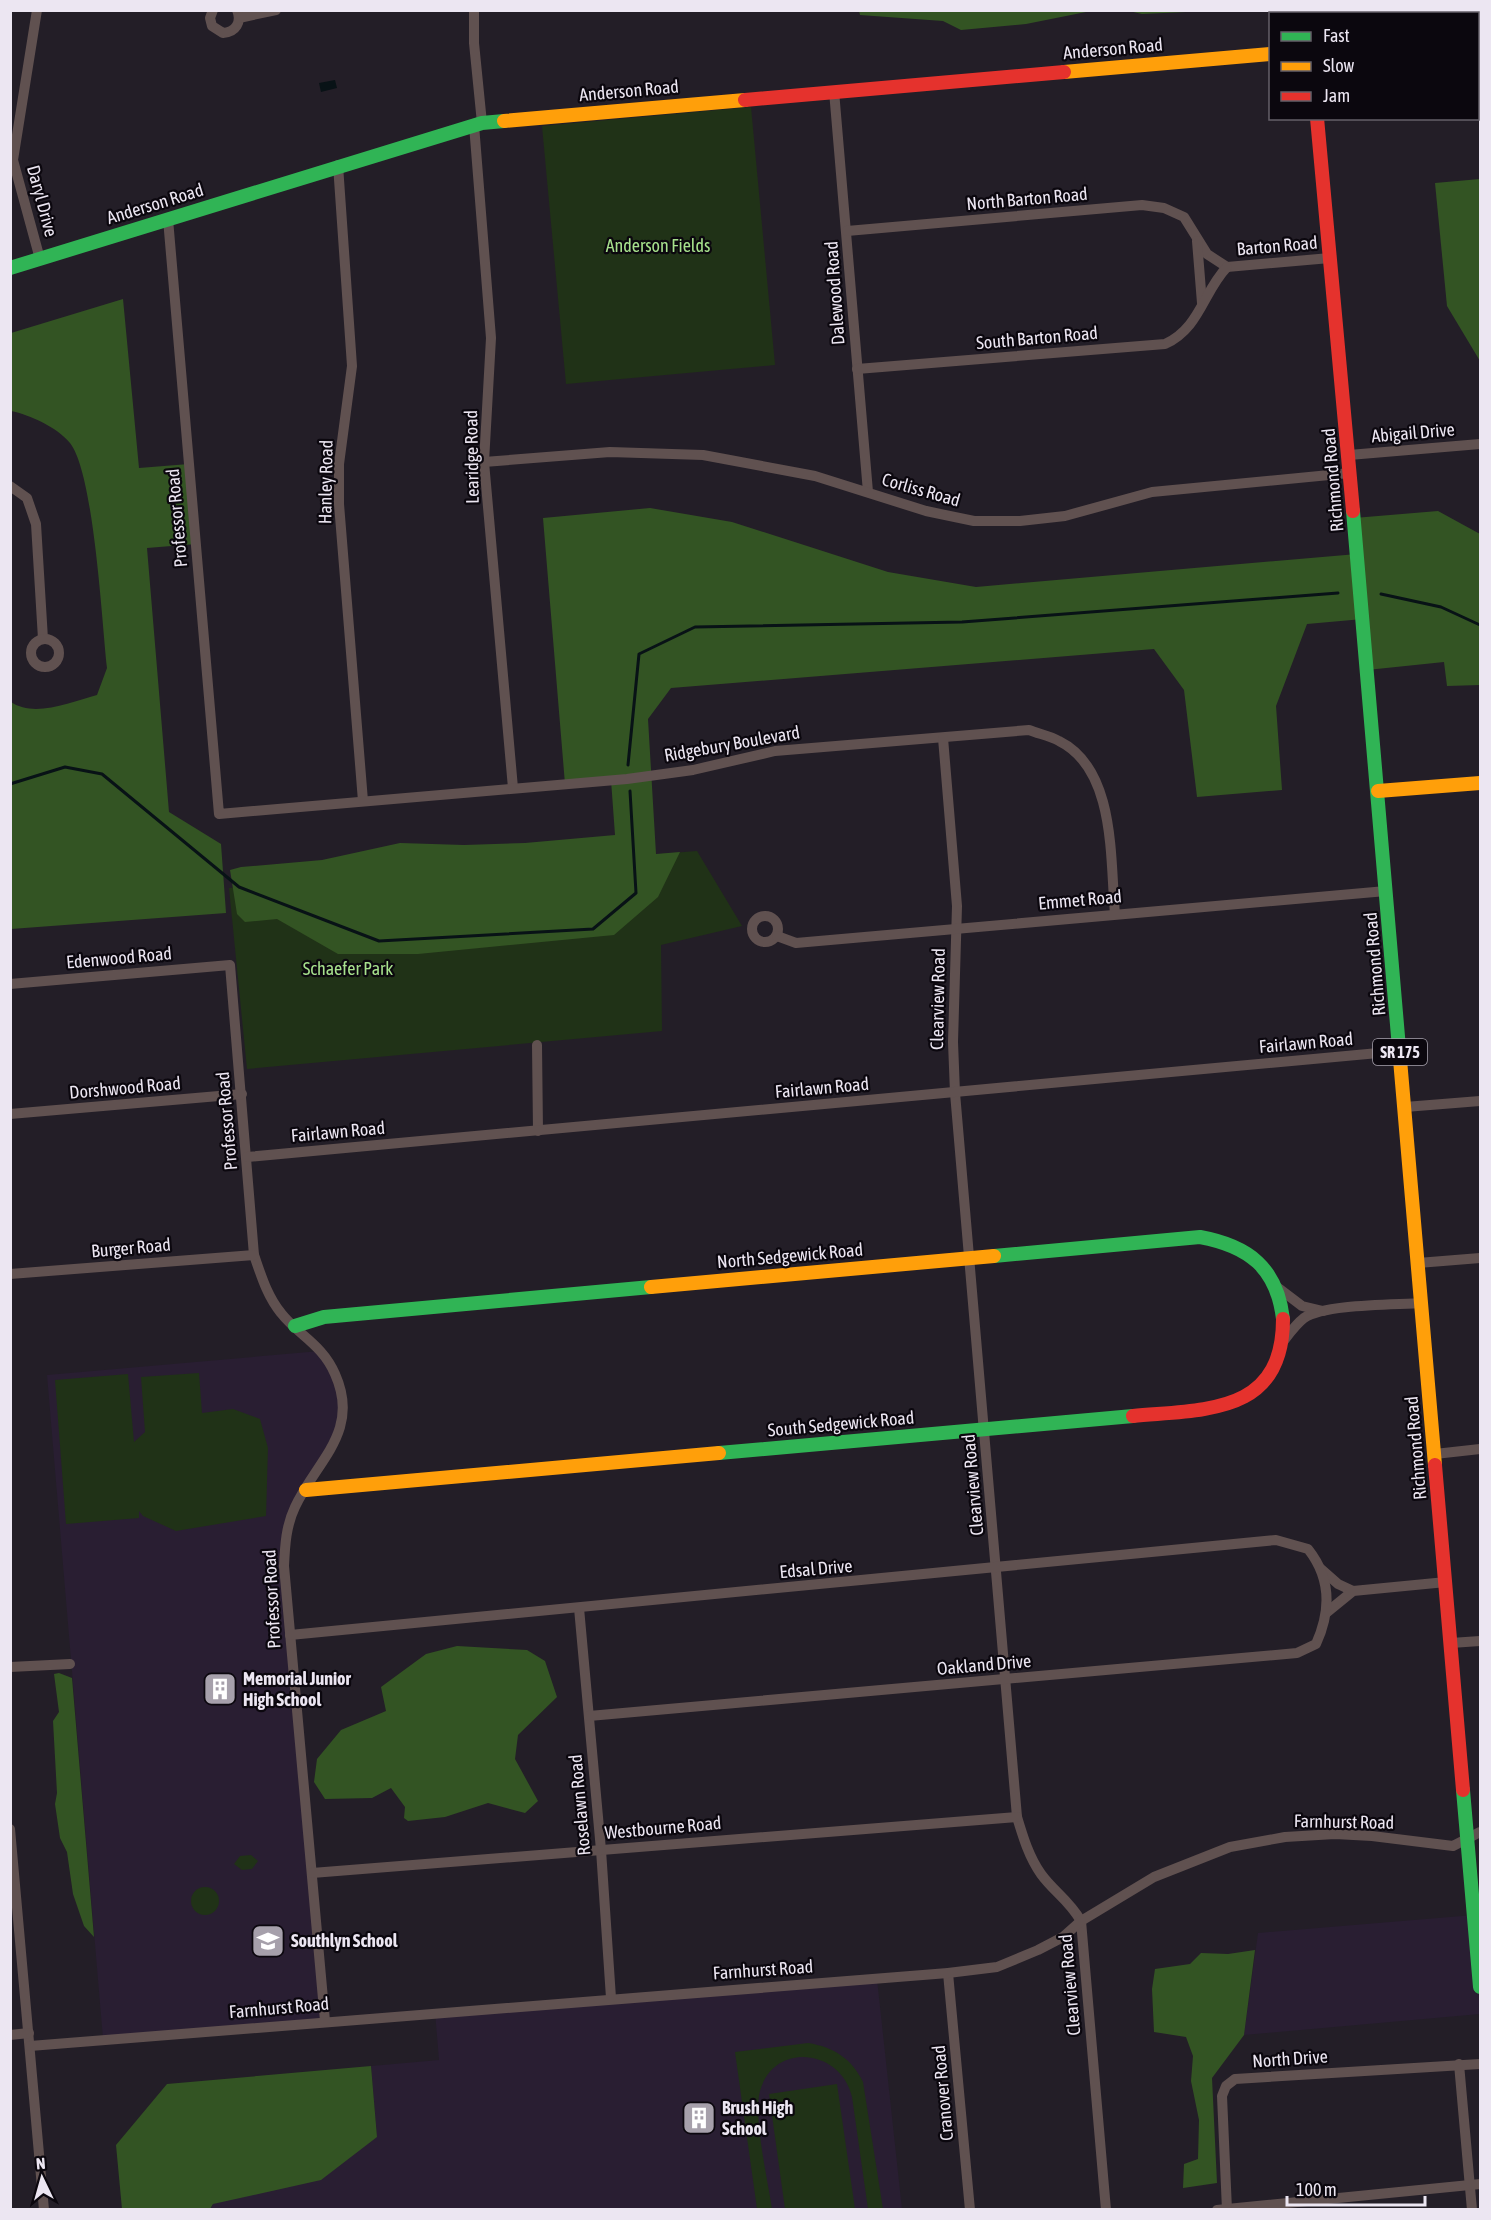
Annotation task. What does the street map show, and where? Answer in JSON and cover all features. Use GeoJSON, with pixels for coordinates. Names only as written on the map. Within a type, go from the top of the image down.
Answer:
{"type":"FeatureCollection","features":[{"type":"Feature","properties":{"kind":"street","name":"Daryl Drive"},"geometry":{"type":"LineString","coordinates":[[37,10],[14,160],[40,259]]}},
{"type":"Feature","properties":{"kind":"street"},"geometry":{"type":"LineString","coordinates":[[213,10],[210,18],[212,26],[223,33],[235,29],[238,14],[276,10]]}},
{"type":"Feature","properties":{"kind":"street","name":"Learidge Road"},"geometry":{"type":"LineString","coordinates":[[474,10],[478,124],[491,338],[484,462],[513,788]]}},
{"type":"Feature","properties":{"kind":"street","name":"Anderson Road"},"geometry":{"type":"LineString","coordinates":[[10,268],[338,165],[478,124],[1269,54]]}},
{"type":"Feature","properties":{"kind":"street","name":"Dalewood Road"},"geometry":{"type":"LineString","coordinates":[[834,91],[868,492]]}},
{"type":"Feature","properties":{"kind":"street","name":"Richmond Road"},"geometry":{"type":"LineString","coordinates":[[1317,120],[1349,455],[1480,1987]]}},
{"type":"Feature","properties":{"kind":"street","name":"Hanley Road"},"geometry":{"type":"LineString","coordinates":[[338,165],[352,366],[339,464],[339,504],[363,801]]}},
{"type":"Feature","properties":{"kind":"street","name":"North Barton Road"},"geometry":{"type":"LineString","coordinates":[[847,231],[1142,205],[1164,208],[1185,217],[1207,254],[1227,267]]}},
{"type":"Feature","properties":{"kind":"street","name":"Professor Road"},"geometry":{"type":"LineString","coordinates":[[168,219],[219,814]]}},
{"type":"Feature","properties":{"kind":"street"},"geometry":{"type":"LineString","coordinates":[[1197,237],[1203,306]]}},
{"type":"Feature","properties":{"kind":"street","name":"Barton Road"},"geometry":{"type":"LineString","coordinates":[[1227,267],[1330,258]]}},
{"type":"Feature","properties":{"kind":"street","name":"South Barton Road"},"geometry":{"type":"LineString","coordinates":[[857,369],[1165,344],[1180,337],[1203,306],[1213,281],[1227,267]]}},
{"type":"Feature","properties":{"kind":"street","name":"Abigail Drive"},"geometry":{"type":"LineString","coordinates":[[1349,455],[1480,444]]}},
{"type":"Feature","properties":{"kind":"street","name":"Corliss Road"},"geometry":{"type":"LineString","coordinates":[[484,462],[610,452],[692,454],[815,476],[926,511],[974,521],[1020,521],[1065,516],[1152,492],[1350,473]]}},
{"type":"Feature","properties":{"kind":"street"},"geometry":{"type":"LineString","coordinates":[[10,486],[27,498],[36,524],[44,639]]}},
{"type":"Feature","properties":{"kind":"street","name":"Ridgebury Boulevard"},"geometry":{"type":"LineString","coordinates":[[219,814],[667,774],[775,752],[1029,730],[1060,741],[1080,755],[1095,776],[1102,791],[1115,914]]}},
{"type":"Feature","properties":{"kind":"street","name":"Clearview Road"},"geometry":{"type":"LineString","coordinates":[[943,738],[957,906],[953,1042],[956,1093],[1017,1817],[1025,1844],[1042,1875],[1070,1903],[1081,1921],[1106,2210]]}},
{"type":"Feature","properties":{"kind":"street"},"geometry":{"type":"LineString","coordinates":[[1378,791],[1480,783]]}},
{"type":"Feature","properties":{"kind":"street","name":"Emmet Road"},"geometry":{"type":"LineString","coordinates":[[777,936],[796,942],[1386,891]]}},
{"type":"Feature","properties":{"kind":"street","name":"Professor Road"},"geometry":{"type":"LineString","coordinates":[[230,965],[254,1255],[269,1295],[282,1315],[315,1343],[335,1374],[342,1401],[342,1427],[328,1456],[295,1507],[285,1535],[284,1566],[325,2021]]}},
{"type":"Feature","properties":{"kind":"street","name":"Edenwood Road"},"geometry":{"type":"LineString","coordinates":[[10,984],[230,965]]}},
{"type":"Feature","properties":{"kind":"street"},"geometry":{"type":"LineString","coordinates":[[537,1045],[538,1131]]}},
{"type":"Feature","properties":{"kind":"street","name":"Fairlawn Road"},"geometry":{"type":"LineString","coordinates":[[247,1157],[1400,1051]]}},
{"type":"Feature","properties":{"kind":"street","name":"Dorshwood Road"},"geometry":{"type":"LineString","coordinates":[[10,1114],[242,1094]]}},
{"type":"Feature","properties":{"kind":"street"},"geometry":{"type":"LineString","coordinates":[[1405,1107],[1480,1101]]}},
{"type":"Feature","properties":{"kind":"street","name":"North Sedgewick Road"},"geometry":{"type":"LineString","coordinates":[[295,1326],[324,1317],[1200,1237],[1235,1245],[1256,1258],[1276,1283]]}},
{"type":"Feature","properties":{"kind":"street","name":"Burger Road"},"geometry":{"type":"LineString","coordinates":[[10,1274],[254,1255]]}},
{"type":"Feature","properties":{"kind":"street"},"geometry":{"type":"LineString","coordinates":[[1418,1263],[1480,1258]]}},
{"type":"Feature","properties":{"kind":"street"},"geometry":{"type":"LineString","coordinates":[[1276,1283],[1302,1305],[1323,1311],[1422,1304]]}},
{"type":"Feature","properties":{"kind":"street","name":"South Sedgewick Road"},"geometry":{"type":"LineString","coordinates":[[306,1490],[1221,1408],[1244,1397],[1269,1377],[1279,1358],[1283,1314],[1276,1283]]}},
{"type":"Feature","properties":{"kind":"street"},"geometry":{"type":"LineString","coordinates":[[1281,1344],[1299,1322],[1323,1311]]}},
{"type":"Feature","properties":{"kind":"street"},"geometry":{"type":"LineString","coordinates":[[1435,1454],[1480,1449]]}},
{"type":"Feature","properties":{"kind":"street","name":"Edsal Drive"},"geometry":{"type":"LineString","coordinates":[[290,1635],[1276,1540],[1308,1549],[1321,1569],[1324,1581]]}},
{"type":"Feature","properties":{"kind":"street"},"geometry":{"type":"LineString","coordinates":[[1321,1569],[1338,1584],[1353,1591],[1446,1582]]}},
{"type":"Feature","properties":{"kind":"street","name":"Oakland Drive"},"geometry":{"type":"LineString","coordinates":[[589,1716],[1297,1653],[1316,1644],[1326,1612],[1324,1581]]}},
{"type":"Feature","properties":{"kind":"street"},"geometry":{"type":"LineString","coordinates":[[1326,1612],[1353,1591]]}},
{"type":"Feature","properties":{"kind":"street","name":"Roselawn Road"},"geometry":{"type":"LineString","coordinates":[[579,1608],[601,1850],[611,1998]]}},
{"type":"Feature","properties":{"kind":"street"},"geometry":{"type":"LineString","coordinates":[[1451,1643],[1480,1641]]}},
{"type":"Feature","properties":{"kind":"street"},"geometry":{"type":"LineString","coordinates":[[10,1667],[70,1664]]}},
{"type":"Feature","properties":{"kind":"street","name":"Westbourne Road"},"geometry":{"type":"LineString","coordinates":[[312,1873],[1017,1817]]}},
{"type":"Feature","properties":{"kind":"street"},"geometry":{"type":"LineString","coordinates":[[10,1829],[44,2210]]}},
{"type":"Feature","properties":{"kind":"street","name":"Farnhurst Road"},"geometry":{"type":"LineString","coordinates":[[30,2046],[948,1973],[997,1967],[1063,1937],[1081,1921],[1154,1877],[1230,1847],[1285,1837],[1335,1834],[1453,1846],[1480,1832]]}},
{"type":"Feature","properties":{"kind":"street","name":"Cranover Road"},"geometry":{"type":"LineString","coordinates":[[948,1973],[970,2210]]}},
{"type":"Feature","properties":{"kind":"street"},"geometry":{"type":"LineString","coordinates":[[10,2035],[29,2034]]}},
{"type":"Feature","properties":{"kind":"street"},"geometry":{"type":"LineString","coordinates":[[1459,2064],[1476,2185],[1472,2210]]}},
{"type":"Feature","properties":{"kind":"street","name":"North Drive"},"geometry":{"type":"LineString","coordinates":[[1224,2209],[1222,2096],[1226,2086],[1235,2079],[1480,2064]]}},
{"type":"Feature","properties":{"kind":"street"},"geometry":{"type":"LineString","coordinates":[[1224,2209],[1476,2185]]}},
{"type":"Feature","properties":{"kind":"shaded area"},"geometry":{"type":"Polygon","coordinates":[[[335,80],[337,88],[321,92],[319,83],[335,80]]]}},
{"type":"Feature","properties":{"kind":"shaded area"},"geometry":{"type":"Polygon","coordinates":[[[320,1351],[335,1374],[341,1427],[285,1535],[325,2021],[103,2039],[47,1375],[320,1351]]]}},
{"type":"Feature","properties":{"kind":"shaded area"},"geometry":{"type":"Polygon","coordinates":[[[1474,1915],[1480,2014],[1244,2035],[1258,1933],[1474,1915]]]}},
{"type":"Feature","properties":{"kind":"shaded area"},"geometry":{"type":"Polygon","coordinates":[[[877,1979],[902,2209],[210,2210],[213,2204],[377,2137],[371,2066],[439,2060],[435,2012],[877,1979]]]}},
{"type":"Feature","properties":{"kind":"green space"},"geometry":{"type":"Polygon","coordinates":[[[859,10],[1091,11],[1026,24],[961,30],[943,21],[860,15],[859,10]]]}},
{"type":"Feature","properties":{"kind":"green space"},"geometry":{"type":"Polygon","coordinates":[[[1129,10],[1208,11],[1142,14],[1129,10]]]}},
{"type":"Feature","properties":{"kind":"green space","name":"Anderson Fields"},"geometry":{"type":"Polygon","coordinates":[[[751,107],[775,365],[566,384],[542,126],[751,107]]]}},
{"type":"Feature","properties":{"kind":"green space"},"geometry":{"type":"Polygon","coordinates":[[[1480,179],[1480,361],[1447,306],[1435,183],[1480,179]]]}},
{"type":"Feature","properties":{"kind":"green space"},"geometry":{"type":"Polygon","coordinates":[[[123,299],[139,468],[189,464],[196,544],[147,548],[169,812],[221,844],[226,913],[11,929],[11,702],[20,707],[41,709],[97,695],[107,668],[96,550],[85,484],[78,459],[65,437],[35,419],[11,411],[11,333],[123,299]]]}},
{"type":"Feature","properties":{"kind":"green space"},"geometry":{"type":"Polygon","coordinates":[[[650,508],[732,522],[888,572],[976,587],[1357,554],[1354,518],[1438,511],[1480,534],[1480,685],[1447,686],[1444,662],[1367,670],[1363,619],[1307,624],[1276,706],[1282,790],[1197,797],[1184,690],[1154,649],[671,688],[648,719],[656,854],[680,852],[658,897],[614,935],[418,954],[338,954],[277,919],[245,922],[237,914],[230,870],[241,867],[322,860],[400,843],[464,845],[525,843],[615,835],[611,780],[565,784],[543,518],[650,508]]]}},
{"type":"Feature","properties":{"kind":"green space","name":"Schaefer Park"},"geometry":{"type":"Polygon","coordinates":[[[697,851],[742,926],[661,945],[662,1031],[247,1069],[229,888],[697,851]]]}},
{"type":"Feature","properties":{"kind":"green space"},"geometry":{"type":"Polygon","coordinates":[[[199,1373],[202,1413],[233,1409],[260,1419],[268,1448],[266,1516],[176,1531],[143,1516],[139,1511],[139,1518],[66,1524],[55,1380],[128,1374],[134,1442],[145,1432],[141,1377],[199,1373]]]}},
{"type":"Feature","properties":{"kind":"green space"},"geometry":{"type":"Polygon","coordinates":[[[457,1646],[527,1650],[545,1661],[557,1697],[518,1735],[515,1759],[538,1801],[525,1813],[488,1803],[445,1817],[408,1821],[404,1818],[405,1807],[391,1788],[372,1798],[325,1799],[314,1782],[317,1759],[341,1730],[386,1711],[381,1687],[426,1654],[457,1646]]]}},
{"type":"Feature","properties":{"kind":"green space"},"geometry":{"type":"Polygon","coordinates":[[[59,1673],[72,1678],[94,1937],[84,1926],[73,1894],[67,1852],[60,1838],[55,1804],[57,1793],[53,1721],[59,1712],[54,1674],[59,1673]]]}},
{"type":"Feature","properties":{"kind":"green space"},"geometry":{"type":"Polygon","coordinates":[[[251,1855],[258,1861],[252,1869],[242,1870],[234,1864],[240,1856],[251,1855]]]}},
{"type":"Feature","properties":{"kind":"green space"},"geometry":{"type":"Polygon","coordinates":[[[205,1887],[215,1891],[219,1901],[215,1911],[205,1915],[195,1911],[191,1901],[195,1891],[205,1887]]]}},
{"type":"Feature","properties":{"kind":"green space"},"geometry":{"type":"Polygon","coordinates":[[[1255,1950],[1244,2035],[1212,2078],[1217,2183],[1183,2188],[1184,2164],[1198,2159],[1199,2120],[1191,2081],[1193,2056],[1186,2037],[1154,2032],[1152,1989],[1155,1969],[1190,1964],[1201,1953],[1228,1954],[1255,1950]]]}},
{"type":"Feature","properties":{"kind":"green space"},"geometry":{"type":"Polygon","coordinates":[[[808,2043],[841,2055],[859,2074],[863,2082],[883,2209],[868,2209],[852,2097],[845,2081],[835,2069],[822,2061],[807,2057],[792,2058],[779,2064],[768,2075],[760,2091],[758,2116],[772,2209],[757,2209],[735,2052],[808,2043]]]}},
{"type":"Feature","properties":{"kind":"green space"},"geometry":{"type":"Polygon","coordinates":[[[371,2066],[377,2137],[321,2180],[213,2204],[210,2209],[122,2209],[116,2145],[167,2084],[371,2066]]]}},
{"type":"Feature","properties":{"kind":"green space"},"geometry":{"type":"Polygon","coordinates":[[[837,2084],[855,2209],[785,2209],[769,2094],[837,2084]]]}},
{"type":"Feature","properties":{"kind":"waterway"},"geometry":{"type":"LineString","coordinates":[[628,765],[639,654],[695,627],[962,622],[1338,593]]}},
{"type":"Feature","properties":{"kind":"waterway"},"geometry":{"type":"LineString","coordinates":[[1381,594],[1441,607],[1480,625]]}},
{"type":"Feature","properties":{"kind":"waterway"},"geometry":{"type":"LineString","coordinates":[[10,784],[65,767],[102,774],[239,887],[379,941],[593,929],[636,893],[630,791]]}},
{"type":"Feature","properties":{"kind":"traffic: fast"},"geometry":{"type":"LineString","coordinates":[[10,268],[482,123],[504,121]]}},
{"type":"Feature","properties":{"kind":"traffic: fast"},"geometry":{"type":"LineString","coordinates":[[1353,511],[1399,1048]]}},
{"type":"Feature","properties":{"kind":"traffic: fast"},"geometry":{"type":"LineString","coordinates":[[994,1256],[1200,1237],[1233,1246],[1258,1262],[1274,1286],[1280,1301],[1283,1319]]}},
{"type":"Feature","properties":{"kind":"traffic: fast"},"geometry":{"type":"LineString","coordinates":[[295,1326],[324,1317],[651,1287]]}},
{"type":"Feature","properties":{"kind":"traffic: fast"},"geometry":{"type":"LineString","coordinates":[[719,1453],[1133,1416]]}},
{"type":"Feature","properties":{"kind":"traffic: fast"},"geometry":{"type":"LineString","coordinates":[[1463,1790],[1480,1987]]}},
{"type":"Feature","properties":{"kind":"traffic: slow"},"geometry":{"type":"LineString","coordinates":[[1064,72],[1269,54]]}},
{"type":"Feature","properties":{"kind":"traffic: slow"},"geometry":{"type":"LineString","coordinates":[[504,121],[745,100]]}},
{"type":"Feature","properties":{"kind":"traffic: slow"},"geometry":{"type":"LineString","coordinates":[[1378,791],[1480,783]]}},
{"type":"Feature","properties":{"kind":"traffic: slow"},"geometry":{"type":"LineString","coordinates":[[1399,1048],[1435,1465]]}},
{"type":"Feature","properties":{"kind":"traffic: slow"},"geometry":{"type":"LineString","coordinates":[[651,1287],[994,1256]]}},
{"type":"Feature","properties":{"kind":"traffic: slow"},"geometry":{"type":"LineString","coordinates":[[306,1490],[719,1453]]}},
{"type":"Feature","properties":{"kind":"traffic: jam"},"geometry":{"type":"LineString","coordinates":[[745,100],[1064,72]]}},
{"type":"Feature","properties":{"kind":"traffic: jam"},"geometry":{"type":"LineString","coordinates":[[1317,120],[1353,511]]}},
{"type":"Feature","properties":{"kind":"traffic: jam"},"geometry":{"type":"LineString","coordinates":[[1133,1416],[1212,1408],[1235,1401],[1255,1390],[1270,1374],[1280,1350],[1283,1319]]}},
{"type":"Feature","properties":{"kind":"traffic: jam"},"geometry":{"type":"LineString","coordinates":[[1435,1465],[1463,1790]]}},
{"type":"Feature","properties":{"kind":"place","name":"Memorial Junior High School"},"geometry":{"type":"Point","coordinates":[220,1689]}},
{"type":"Feature","properties":{"kind":"place","name":"Southlyn School"},"geometry":{"type":"Point","coordinates":[268,1941]}},
{"type":"Feature","properties":{"kind":"place","name":"Brush High School"},"geometry":{"type":"Point","coordinates":[699,2118]}}]}
